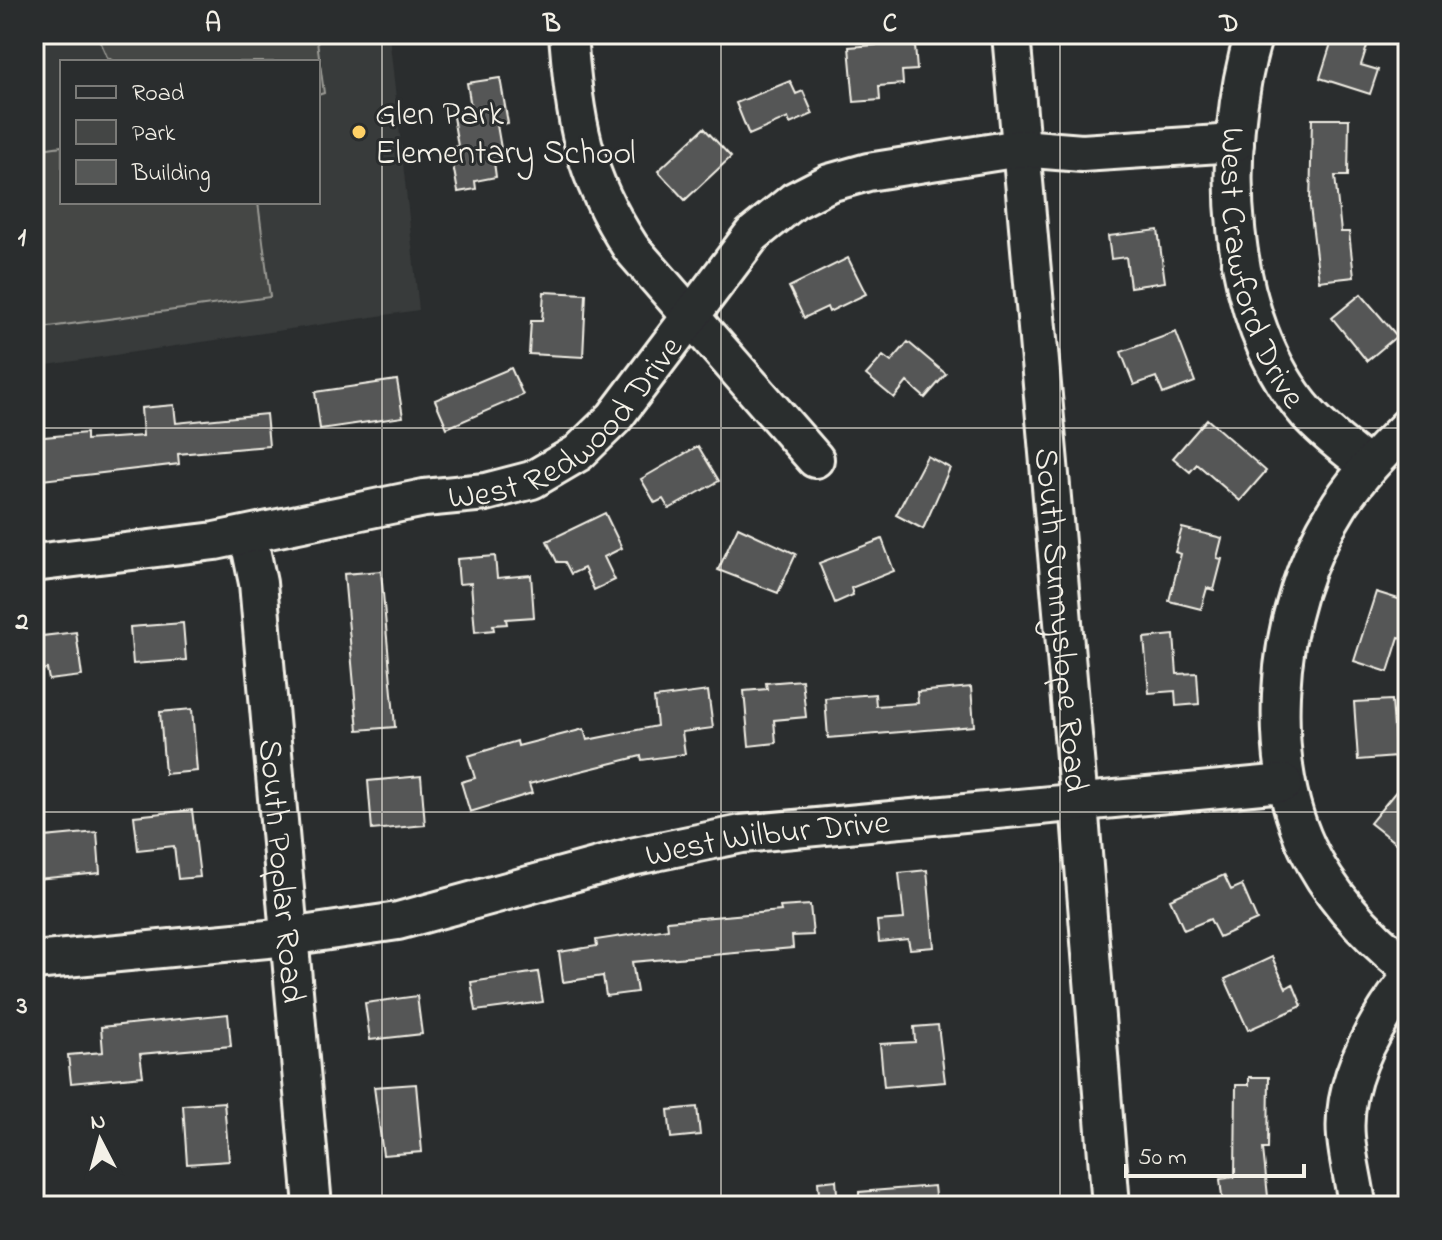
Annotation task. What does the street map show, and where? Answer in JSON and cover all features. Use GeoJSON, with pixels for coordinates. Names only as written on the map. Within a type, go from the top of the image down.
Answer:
{"type":"FeatureCollection","features":[{"type":"Feature","properties":{"kind":"street"},"geometry":{"type":"LineString","coordinates":[[568,34],[579,133],[606,210],[631,248],[815,459]]}},
{"type":"Feature","properties":{"kind":"street","name":"South Sunnyslope Road"},"geometry":{"type":"LineString","coordinates":[[1011,34],[1111,1206]]}},
{"type":"Feature","properties":{"kind":"street","name":"West Crawford Drive"},"geometry":{"type":"LineString","coordinates":[[1254,34],[1237,110],[1235,143],[1236,225],[1243,275],[1258,329],[1285,383],[1306,413],[1368,466]]}},
{"type":"Feature","properties":{"kind":"street","name":"West Redwood Drive"},"geometry":{"type":"LineString","coordinates":[[34,563],[248,535],[424,498],[499,489],[532,480],[578,453],[599,433],[752,235],[794,201],[829,183],[868,172],[1020,148],[1082,153],[1235,143]]}},
{"type":"Feature","properties":{"kind":"street"},"geometry":{"type":"LineString","coordinates":[[1408,426],[1368,466],[1320,538],[1299,586],[1289,620],[1281,677],[1279,742],[1284,783],[1306,846],[1331,890],[1368,933],[1408,968]]}},
{"type":"Feature","properties":{"kind":"street","name":"South Poplar Road"},"geometry":{"type":"LineString","coordinates":[[248,535],[258,583],[313,1206]]}},
{"type":"Feature","properties":{"kind":"street","name":"West Wilbur Drive"},"geometry":{"type":"LineString","coordinates":[[34,961],[288,937],[398,921],[631,857],[742,834],[1284,783]]}},
{"type":"Feature","properties":{"kind":"street"},"geometry":{"type":"LineString","coordinates":[[1357,1204],[1346,1134],[1351,1091],[1363,1050],[1384,1011],[1408,980]]}},
{"type":"Feature","properties":{"kind":"shaded area","name":"Glen Park Elementary School"},"geometry":{"type":"Polygon","coordinates":[[[34,34],[389,34],[419,310],[34,367],[34,34]]]}},
{"type":"Feature","properties":{"kind":"green space"},"geometry":{"type":"Polygon","coordinates":[[[97,34],[316,34],[320,60],[112,60],[107,57],[97,34]]]}},
{"type":"Feature","properties":{"kind":"green space"},"geometry":{"type":"Polygon","coordinates":[[[320,64],[324,93],[320,94],[320,64]]]}},
{"type":"Feature","properties":{"kind":"green space"},"geometry":{"type":"Polygon","coordinates":[[[60,146],[60,204],[258,204],[270,297],[34,329],[34,150],[60,146]]]}},
{"type":"Feature","properties":{"kind":"building"},"geometry":{"type":"Polygon","coordinates":[[[887,34],[914,34],[917,70],[902,71],[903,84],[879,86],[880,100],[854,102],[849,47],[888,44],[887,34]]]}},
{"type":"Feature","properties":{"kind":"building"},"geometry":{"type":"Polygon","coordinates":[[[1334,34],[1371,34],[1361,65],[1378,70],[1370,94],[1320,78],[1334,34]]]}},
{"type":"Feature","properties":{"kind":"building"},"geometry":{"type":"Polygon","coordinates":[[[500,78],[508,123],[497,125],[503,160],[494,162],[496,177],[475,181],[476,189],[458,192],[450,148],[458,146],[452,111],[471,107],[467,83],[500,78]]]}},
{"type":"Feature","properties":{"kind":"building"},"geometry":{"type":"Polygon","coordinates":[[[790,81],[796,94],[803,91],[813,114],[790,124],[788,118],[749,135],[736,103],[790,81]]]}},
{"type":"Feature","properties":{"kind":"building"},"geometry":{"type":"Polygon","coordinates":[[[1312,119],[1349,119],[1348,176],[1335,176],[1341,232],[1349,232],[1354,277],[1319,281],[1310,206],[1312,119]]]}},
{"type":"Feature","properties":{"kind":"building"},"geometry":{"type":"Polygon","coordinates":[[[704,128],[731,157],[685,200],[658,171],[704,128]]]}},
{"type":"Feature","properties":{"kind":"building"},"geometry":{"type":"Polygon","coordinates":[[[1158,230],[1165,282],[1130,287],[1126,257],[1111,259],[1108,236],[1158,230]]]}},
{"type":"Feature","properties":{"kind":"building"},"geometry":{"type":"Polygon","coordinates":[[[848,258],[866,294],[829,312],[827,307],[804,318],[789,287],[848,258]]]}},
{"type":"Feature","properties":{"kind":"building"},"geometry":{"type":"Polygon","coordinates":[[[544,292],[586,294],[583,357],[529,354],[531,321],[542,321],[544,292]]]}},
{"type":"Feature","properties":{"kind":"building"},"geometry":{"type":"Polygon","coordinates":[[[1361,294],[1397,336],[1367,361],[1332,318],[1361,294]]]}},
{"type":"Feature","properties":{"kind":"building"},"geometry":{"type":"Polygon","coordinates":[[[1176,332],[1195,382],[1163,394],[1156,377],[1134,385],[1121,352],[1176,332]]]}},
{"type":"Feature","properties":{"kind":"building"},"geometry":{"type":"Polygon","coordinates":[[[908,342],[946,374],[925,398],[907,382],[894,398],[866,375],[883,356],[891,362],[908,342]]]}},
{"type":"Feature","properties":{"kind":"building"},"geometry":{"type":"Polygon","coordinates":[[[511,368],[523,395],[447,428],[435,400],[511,368]]]}},
{"type":"Feature","properties":{"kind":"building"},"geometry":{"type":"Polygon","coordinates":[[[397,380],[403,417],[320,429],[315,392],[397,380]]]}},
{"type":"Feature","properties":{"kind":"building"},"geometry":{"type":"Polygon","coordinates":[[[174,405],[176,423],[266,414],[269,446],[178,454],[179,464],[34,481],[34,438],[86,433],[86,440],[143,436],[141,408],[174,405]]]}},
{"type":"Feature","properties":{"kind":"building"},"geometry":{"type":"Polygon","coordinates":[[[1207,419],[1266,471],[1240,501],[1197,464],[1190,472],[1173,458],[1207,419]]]}},
{"type":"Feature","properties":{"kind":"building"},"geometry":{"type":"Polygon","coordinates":[[[698,446],[719,481],[669,509],[663,499],[655,503],[641,479],[698,446]]]}},
{"type":"Feature","properties":{"kind":"building"},"geometry":{"type":"Polygon","coordinates":[[[927,456],[950,468],[923,529],[896,515],[927,456]]]}},
{"type":"Feature","properties":{"kind":"building"},"geometry":{"type":"Polygon","coordinates":[[[605,513],[622,548],[604,557],[615,580],[594,590],[584,568],[571,574],[565,562],[557,562],[547,541],[605,513]]]}},
{"type":"Feature","properties":{"kind":"building"},"geometry":{"type":"Polygon","coordinates":[[[738,527],[796,554],[778,593],[718,570],[738,527]]]}},
{"type":"Feature","properties":{"kind":"building"},"geometry":{"type":"Polygon","coordinates":[[[1182,528],[1222,538],[1217,558],[1222,559],[1214,590],[1207,588],[1201,609],[1169,601],[1181,554],[1175,552],[1182,528]]]}},
{"type":"Feature","properties":{"kind":"building"},"geometry":{"type":"Polygon","coordinates":[[[882,539],[894,571],[851,588],[853,595],[835,603],[819,563],[882,539]]]}},
{"type":"Feature","properties":{"kind":"building"},"geometry":{"type":"Polygon","coordinates":[[[495,556],[497,578],[531,575],[534,617],[506,619],[507,624],[493,625],[494,630],[475,632],[471,583],[459,584],[457,559],[495,556]]]}},
{"type":"Feature","properties":{"kind":"building"},"geometry":{"type":"Polygon","coordinates":[[[381,571],[395,727],[358,730],[344,574],[381,571]]]}},
{"type":"Feature","properties":{"kind":"building"},"geometry":{"type":"Polygon","coordinates":[[[1376,592],[1408,602],[1408,640],[1399,637],[1388,672],[1354,661],[1376,592]]]}},
{"type":"Feature","properties":{"kind":"building"},"geometry":{"type":"Polygon","coordinates":[[[183,623],[186,660],[133,664],[130,627],[183,623]]]}},
{"type":"Feature","properties":{"kind":"building"},"geometry":{"type":"Polygon","coordinates":[[[76,632],[82,676],[49,680],[47,669],[34,671],[34,637],[76,632]]]}},
{"type":"Feature","properties":{"kind":"building"},"geometry":{"type":"Polygon","coordinates":[[[1174,635],[1177,674],[1197,673],[1199,704],[1176,706],[1175,691],[1149,693],[1144,638],[1174,635]]]}},
{"type":"Feature","properties":{"kind":"building"},"geometry":{"type":"Polygon","coordinates":[[[802,680],[806,717],[774,720],[776,743],[749,746],[744,691],[767,689],[766,683],[802,680]]]}},
{"type":"Feature","properties":{"kind":"building"},"geometry":{"type":"Polygon","coordinates":[[[971,687],[974,726],[828,738],[825,698],[875,694],[876,706],[918,703],[917,692],[971,687]]]}},
{"type":"Feature","properties":{"kind":"building"},"geometry":{"type":"Polygon","coordinates":[[[708,691],[713,728],[682,732],[685,754],[642,760],[641,756],[529,784],[532,793],[470,812],[461,782],[475,778],[468,756],[517,741],[518,746],[584,729],[587,740],[657,726],[654,698],[708,691]]]}},
{"type":"Feature","properties":{"kind":"building"},"geometry":{"type":"Polygon","coordinates":[[[1392,700],[1396,757],[1358,760],[1354,702],[1392,700]]]}},
{"type":"Feature","properties":{"kind":"building"},"geometry":{"type":"Polygon","coordinates":[[[192,709],[197,771],[165,774],[160,712],[192,709]]]}},
{"type":"Feature","properties":{"kind":"building"},"geometry":{"type":"Polygon","coordinates":[[[421,776],[425,825],[372,830],[368,781],[421,776]]]}},
{"type":"Feature","properties":{"kind":"building"},"geometry":{"type":"Polygon","coordinates":[[[1397,790],[1408,798],[1408,853],[1370,823],[1397,790]]]}},
{"type":"Feature","properties":{"kind":"building"},"geometry":{"type":"Polygon","coordinates":[[[192,810],[200,877],[178,879],[174,846],[138,850],[134,816],[192,810]]]}},
{"type":"Feature","properties":{"kind":"building"},"geometry":{"type":"Polygon","coordinates":[[[97,832],[100,873],[37,879],[34,838],[97,832]]]}},
{"type":"Feature","properties":{"kind":"building"},"geometry":{"type":"Polygon","coordinates":[[[927,870],[934,947],[910,949],[908,939],[879,942],[877,921],[904,919],[899,873],[927,870]]]}},
{"type":"Feature","properties":{"kind":"building"},"geometry":{"type":"Polygon","coordinates":[[[1224,875],[1231,890],[1242,885],[1257,920],[1219,937],[1210,919],[1184,930],[1170,899],[1224,875]]]}},
{"type":"Feature","properties":{"kind":"building"},"geometry":{"type":"Polygon","coordinates":[[[810,905],[813,935],[792,936],[793,948],[632,962],[637,992],[606,996],[603,976],[563,982],[559,952],[597,946],[596,940],[668,929],[667,921],[781,911],[780,907],[810,905]]]}},
{"type":"Feature","properties":{"kind":"building"},"geometry":{"type":"Polygon","coordinates":[[[1272,957],[1286,988],[1293,984],[1302,1006],[1248,1030],[1225,979],[1272,957]]]}},
{"type":"Feature","properties":{"kind":"building"},"geometry":{"type":"Polygon","coordinates":[[[538,972],[543,1002],[476,1011],[471,982],[538,972]]]}},
{"type":"Feature","properties":{"kind":"building"},"geometry":{"type":"Polygon","coordinates":[[[417,996],[422,1034],[370,1040],[365,1003],[417,996]]]}},
{"type":"Feature","properties":{"kind":"building"},"geometry":{"type":"Polygon","coordinates":[[[228,1014],[231,1046],[140,1054],[143,1076],[71,1083],[68,1055],[103,1052],[101,1027],[228,1014]]]}},
{"type":"Feature","properties":{"kind":"building"},"geometry":{"type":"Polygon","coordinates":[[[938,1025],[945,1082],[884,1087],[880,1044],[915,1042],[914,1027],[938,1025]]]}},
{"type":"Feature","properties":{"kind":"building"},"geometry":{"type":"Polygon","coordinates":[[[1249,1077],[1269,1077],[1268,1149],[1263,1149],[1269,1206],[1223,1206],[1220,1179],[1235,1177],[1236,1085],[1249,1085],[1249,1077]]]}},
{"type":"Feature","properties":{"kind":"building"},"geometry":{"type":"Polygon","coordinates":[[[416,1084],[422,1152],[383,1155],[374,1087],[416,1084]]]}},
{"type":"Feature","properties":{"kind":"building"},"geometry":{"type":"Polygon","coordinates":[[[224,1102],[229,1161],[187,1164],[183,1105],[224,1102]]]}},
{"type":"Feature","properties":{"kind":"building"},"geometry":{"type":"Polygon","coordinates":[[[697,1107],[700,1135],[671,1138],[668,1110],[697,1107]]]}},
{"type":"Feature","properties":{"kind":"building"},"geometry":{"type":"Polygon","coordinates":[[[836,1180],[838,1206],[820,1206],[818,1182],[836,1180]]]}},
{"type":"Feature","properties":{"kind":"building"},"geometry":{"type":"Polygon","coordinates":[[[934,1186],[936,1206],[859,1206],[859,1192],[934,1186]]]}},
{"type":"Feature","properties":{"kind":"place","name":"Glen Park Elementary School"},"geometry":{"type":"Point","coordinates":[359,132]}}]}
